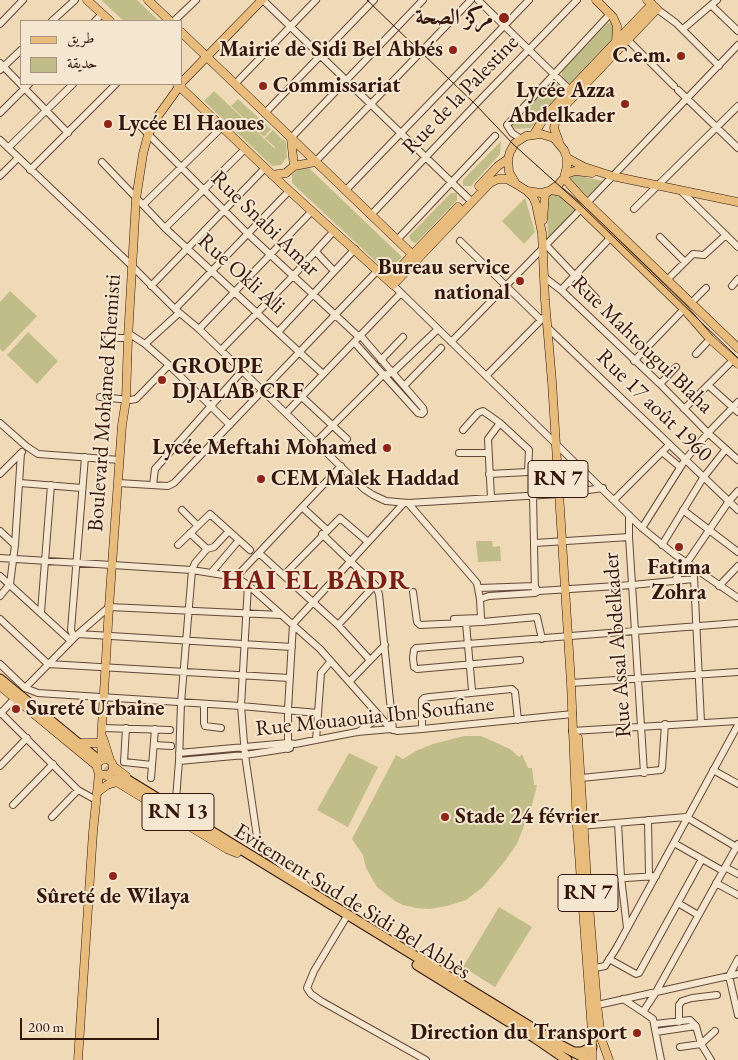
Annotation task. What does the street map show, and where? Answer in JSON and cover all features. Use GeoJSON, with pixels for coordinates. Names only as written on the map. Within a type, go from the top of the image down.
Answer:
{"type":"FeatureCollection","features":[{"type":"Feature","properties":{"kind":"highway"},"geometry":{"type":"LineString","coordinates":[[0,677],[106,768]]}},
{"type":"Feature","properties":{"kind":"highway"},"geometry":{"type":"LineString","coordinates":[[0,685],[106,768]]}},
{"type":"Feature","properties":{"kind":"highway","name":"RN 13"},"geometry":{"type":"LineString","coordinates":[[106,768],[238,851]]}},
{"type":"Feature","properties":{"kind":"highway","name":"Evitement Sud de Sidi Bel Abbès"},"geometry":{"type":"LineString","coordinates":[[238,851],[317,899],[567,1060]]}},
{"type":"Feature","properties":{"kind":"highway","name":"Evitement Sud de Sidi Bel Abbès"},"geometry":{"type":"LineString","coordinates":[[346,918],[590,1060]]}},
{"type":"Feature","properties":{"kind":"highway"},"geometry":{"type":"LineString","coordinates":[[574,1052],[582,1052],[592,1047]]}},
{"type":"Feature","properties":{"kind":"main road"},"geometry":{"type":"LineString","coordinates":[[87,0],[109,20]]}},
{"type":"Feature","properties":{"kind":"main road","name":"Boulevard Mohamed Khemisti"},"geometry":{"type":"LineString","coordinates":[[182,81],[262,0]]}},
{"type":"Feature","properties":{"kind":"main road"},"geometry":{"type":"LineString","coordinates":[[596,0],[612,16],[632,30]]}},
{"type":"Feature","properties":{"kind":"main road"},"geometry":{"type":"LineString","coordinates":[[150,1],[169,20]]}},
{"type":"Feature","properties":{"kind":"main road"},"geometry":{"type":"LineString","coordinates":[[534,134],[546,115],[572,92],[625,38],[652,5]]}},
{"type":"Feature","properties":{"kind":"main road"},"geometry":{"type":"LineString","coordinates":[[612,16],[625,38]]}},
{"type":"Feature","properties":{"kind":"main road"},"geometry":{"type":"LineString","coordinates":[[616,42],[618,26]]}},
{"type":"Feature","properties":{"kind":"main road"},"geometry":{"type":"LineString","coordinates":[[182,33],[414,257]]}},
{"type":"Feature","properties":{"kind":"main road"},"geometry":{"type":"LineString","coordinates":[[625,38],[616,42],[572,92],[557,114],[554,128],[567,158],[565,176],[584,206],[611,237],[684,309],[710,339],[736,362]]}},
{"type":"Feature","properties":{"kind":"main road","name":"Boulevard Mohamed Khemisti"},"geometry":{"type":"LineString","coordinates":[[102,730],[112,565],[126,400],[136,199],[148,135],[178,85]]}},
{"type":"Feature","properties":{"kind":"main road"},"geometry":{"type":"LineString","coordinates":[[180,85],[272,175],[391,282],[498,166],[508,159]]}},
{"type":"Feature","properties":{"kind":"main road"},"geometry":{"type":"LineString","coordinates":[[516,184],[509,172],[508,159],[514,145],[521,138],[534,134],[548,135],[559,142]]}},
{"type":"Feature","properties":{"kind":"main road"},"geometry":{"type":"LineString","coordinates":[[291,138],[294,166]]}},
{"type":"Feature","properties":{"kind":"main road"},"geometry":{"type":"LineString","coordinates":[[567,158],[584,167],[609,175],[738,202]]}},
{"type":"Feature","properties":{"kind":"main road"},"geometry":{"type":"LineString","coordinates":[[272,175],[286,172],[294,166],[316,162]]}},
{"type":"Feature","properties":{"kind":"main road"},"geometry":{"type":"LineString","coordinates":[[469,199],[494,180],[507,179],[527,191],[541,193],[550,190],[565,176],[575,171],[609,175]]}},
{"type":"Feature","properties":{"kind":"main road"},"geometry":{"type":"LineString","coordinates":[[286,172],[286,188]]}},
{"type":"Feature","properties":{"kind":"main road"},"geometry":{"type":"LineString","coordinates":[[550,190],[561,192],[584,206],[667,280],[738,348]]}},
{"type":"Feature","properties":{"kind":"main road","name":"RN 7"},"geometry":{"type":"LineString","coordinates":[[542,234],[544,199],[545,194],[550,190]]}},
{"type":"Feature","properties":{"kind":"main road","name":"RN 7"},"geometry":{"type":"LineString","coordinates":[[527,191],[533,197],[536,204],[545,248],[543,318],[547,327],[560,494],[593,1006],[590,1060]]}},
{"type":"Feature","properties":{"kind":"main road"},"geometry":{"type":"LineString","coordinates":[[0,677],[82,743],[106,768]]}},
{"type":"Feature","properties":{"kind":"main road"},"geometry":{"type":"LineString","coordinates":[[0,685],[106,768],[174,806],[238,851]]}},
{"type":"Feature","properties":{"kind":"main road","name":"RN 7"},"geometry":{"type":"LineString","coordinates":[[574,729],[580,778],[580,826]]}},
{"type":"Feature","properties":{"kind":"main road"},"geometry":{"type":"LineString","coordinates":[[96,796],[107,785],[102,730]]}},
{"type":"Feature","properties":{"kind":"main road"},"geometry":{"type":"LineString","coordinates":[[78,1060],[96,796],[106,768],[101,742],[102,730]]}},
{"type":"Feature","properties":{"kind":"main road"},"geometry":{"type":"LineString","coordinates":[[82,743],[101,742]]}},
{"type":"Feature","properties":{"kind":"main road","name":"RN 7"},"geometry":{"type":"LineString","coordinates":[[589,951],[594,968],[592,988]]}},
{"type":"Feature","properties":{"kind":"main road","name":"RN 7"},"geometry":{"type":"LineString","coordinates":[[593,1006],[609,1060]]}},
{"type":"Feature","properties":{"kind":"street"},"geometry":{"type":"LineString","coordinates":[[0,24],[24,0]]}},
{"type":"Feature","properties":{"kind":"street"},"geometry":{"type":"LineString","coordinates":[[53,20],[75,0]]}},
{"type":"Feature","properties":{"kind":"street"},"geometry":{"type":"LineString","coordinates":[[175,20],[196,0]]}},
{"type":"Feature","properties":{"kind":"street"},"geometry":{"type":"LineString","coordinates":[[262,0],[469,199]]}},
{"type":"Feature","properties":{"kind":"street"},"geometry":{"type":"LineString","coordinates":[[235,84],[316,0]]}},
{"type":"Feature","properties":{"kind":"street"},"geometry":{"type":"LineString","coordinates":[[291,138],[423,0]]}},
{"type":"Feature","properties":{"kind":"street"},"geometry":{"type":"LineString","coordinates":[[316,162],[471,0]]}},
{"type":"Feature","properties":{"kind":"street"},"geometry":{"type":"LineString","coordinates":[[478,0],[572,92]]}},
{"type":"Feature","properties":{"kind":"street"},"geometry":{"type":"LineString","coordinates":[[346,190],[529,0]]}},
{"type":"Feature","properties":{"kind":"street","name":"Rue de la Palestine"},"geometry":{"type":"LineString","coordinates":[[371,215],[577,0]]}},
{"type":"Feature","properties":{"kind":"street"},"geometry":{"type":"LineString","coordinates":[[683,29],[717,0]]}},
{"type":"Feature","properties":{"kind":"street"},"geometry":{"type":"LineString","coordinates":[[265,113],[373,1]]}},
{"type":"Feature","properties":{"kind":"street"},"geometry":{"type":"LineString","coordinates":[[652,5],[683,29],[719,66]]}},
{"type":"Feature","properties":{"kind":"street"},"geometry":{"type":"LineString","coordinates":[[711,5],[738,31]]}},
{"type":"Feature","properties":{"kind":"street"},"geometry":{"type":"LineString","coordinates":[[96,20],[102,14]]}},
{"type":"Feature","properties":{"kind":"street"},"geometry":{"type":"LineString","coordinates":[[521,138],[512,133],[507,125],[612,16]]}},
{"type":"Feature","properties":{"kind":"street"},"geometry":{"type":"LineString","coordinates":[[625,38],[738,148]]}},
{"type":"Feature","properties":{"kind":"street"},"geometry":{"type":"LineString","coordinates":[[451,342],[545,248],[584,206],[609,175],[738,46]]}},
{"type":"Feature","properties":{"kind":"street"},"geometry":{"type":"LineString","coordinates":[[20,51],[1,67],[20,81]]}},
{"type":"Feature","properties":{"kind":"street"},"geometry":{"type":"LineString","coordinates":[[8,148],[72,85]]}},
{"type":"Feature","properties":{"kind":"street"},"geometry":{"type":"LineString","coordinates":[[30,170],[115,85]]}},
{"type":"Feature","properties":{"kind":"street"},"geometry":{"type":"LineString","coordinates":[[0,113],[27,86],[68,133]]}},
{"type":"Feature","properties":{"kind":"street"},"geometry":{"type":"LineString","coordinates":[[634,210],[738,106]]}},
{"type":"Feature","properties":{"kind":"street","name":"Rue Snabi Amar"},"geometry":{"type":"LineString","coordinates":[[137,124],[226,210],[247,233],[336,314],[357,338]]}},
{"type":"Feature","properties":{"kind":"street"},"geometry":{"type":"LineString","coordinates":[[143,205],[222,128]]}},
{"type":"Feature","properties":{"kind":"street"},"geometry":{"type":"LineString","coordinates":[[397,240],[495,136]]}},
{"type":"Feature","properties":{"kind":"street"},"geometry":{"type":"LineString","coordinates":[[0,140],[364,489],[373,495],[386,501],[406,503],[560,494],[603,488]]}},
{"type":"Feature","properties":{"kind":"street"},"geometry":{"type":"LineString","coordinates":[[165,228],[245,149]]}},
{"type":"Feature","properties":{"kind":"street"},"geometry":{"type":"LineString","coordinates":[[0,176],[18,158]]}},
{"type":"Feature","properties":{"kind":"street","name":"Rue Okli Ali"},"geometry":{"type":"LineString","coordinates":[[102,162],[165,228],[213,270],[234,292],[279,331],[323,374]]}},
{"type":"Feature","properties":{"kind":"street"},"geometry":{"type":"LineString","coordinates":[[151,286],[266,168]]}},
{"type":"Feature","properties":{"kind":"street"},"geometry":{"type":"LineString","coordinates":[[145,344],[177,311],[286,188]]}},
{"type":"Feature","properties":{"kind":"street"},"geometry":{"type":"LineString","coordinates":[[680,190],[726,235],[737,242]]}},
{"type":"Feature","properties":{"kind":"street"},"geometry":{"type":"LineString","coordinates":[[199,329],[312,211]]}},
{"type":"Feature","properties":{"kind":"street"},"geometry":{"type":"LineString","coordinates":[[221,350],[334,232]]}},
{"type":"Feature","properties":{"kind":"street"},"geometry":{"type":"LineString","coordinates":[[667,280],[694,254],[704,255],[726,235]]}},
{"type":"Feature","properties":{"kind":"street"},"geometry":{"type":"LineString","coordinates":[[562,290],[611,237]]}},
{"type":"Feature","properties":{"kind":"street"},"geometry":{"type":"LineString","coordinates":[[660,237],[685,262]]}},
{"type":"Feature","properties":{"kind":"street"},"geometry":{"type":"LineString","coordinates":[[460,241],[506,287],[543,318],[486,376]]}},
{"type":"Feature","properties":{"kind":"street"},"geometry":{"type":"LineString","coordinates":[[545,248],[596,298]]}},
{"type":"Feature","properties":{"kind":"street"},"geometry":{"type":"LineString","coordinates":[[279,331],[355,249]]}},
{"type":"Feature","properties":{"kind":"street"},"geometry":{"type":"LineString","coordinates":[[316,252],[334,271]]}},
{"type":"Feature","properties":{"kind":"street"},"geometry":{"type":"LineString","coordinates":[[118,483],[168,486],[174,483],[378,270]]}},
{"type":"Feature","properties":{"kind":"street","name":"Rue Mahtougui Blaha"},"geometry":{"type":"LineString","coordinates":[[544,277],[562,290],[708,433],[737,456]]}},
{"type":"Feature","properties":{"kind":"street"},"geometry":{"type":"LineString","coordinates":[[732,286],[738,280]]}},
{"type":"Feature","properties":{"kind":"street"},"geometry":{"type":"LineString","coordinates":[[391,282],[642,528],[662,545],[738,598]]}},
{"type":"Feature","properties":{"kind":"street"},"geometry":{"type":"LineString","coordinates":[[691,303],[706,288]]}},
{"type":"Feature","properties":{"kind":"street"},"geometry":{"type":"LineString","coordinates":[[286,413],[401,293]]}},
{"type":"Feature","properties":{"kind":"street"},"geometry":{"type":"LineString","coordinates":[[634,360],[684,309]]}},
{"type":"Feature","properties":{"kind":"street","name":"Rue 17 août 1960"},"geometry":{"type":"LineString","coordinates":[[547,327],[738,510]]}},
{"type":"Feature","properties":{"kind":"street"},"geometry":{"type":"LineString","coordinates":[[316,442],[382,375],[392,373],[438,330]]}},
{"type":"Feature","properties":{"kind":"street"},"geometry":{"type":"LineString","coordinates":[[108,338],[128,336],[145,344],[230,425]]}},
{"type":"Feature","properties":{"kind":"street"},"geometry":{"type":"LineString","coordinates":[[381,360],[403,337]]}},
{"type":"Feature","properties":{"kind":"street"},"geometry":{"type":"LineString","coordinates":[[357,338],[381,360],[423,408],[424,412],[421,415],[382,375],[357,338]]}},
{"type":"Feature","properties":{"kind":"street"},"geometry":{"type":"LineString","coordinates":[[696,354],[710,339]]}},
{"type":"Feature","properties":{"kind":"street"},"geometry":{"type":"LineString","coordinates":[[404,386],[441,348]]}},
{"type":"Feature","properties":{"kind":"street"},"geometry":{"type":"LineString","coordinates":[[684,409],[708,385],[736,362]]}},
{"type":"Feature","properties":{"kind":"street"},"geometry":{"type":"LineString","coordinates":[[100,397],[126,400],[137,398],[169,365]]}},
{"type":"Feature","properties":{"kind":"street"},"geometry":{"type":"LineString","coordinates":[[660,384],[676,368]]}},
{"type":"Feature","properties":{"kind":"street"},"geometry":{"type":"LineString","coordinates":[[153,485],[155,469],[242,371]]}},
{"type":"Feature","properties":{"kind":"street"},"geometry":{"type":"LineString","coordinates":[[642,528],[684,460],[708,433],[736,407],[708,385]]}},
{"type":"Feature","properties":{"kind":"street"},"geometry":{"type":"LineString","coordinates":[[302,397],[346,439]]}},
{"type":"Feature","properties":{"kind":"street"},"geometry":{"type":"LineString","coordinates":[[463,430],[478,413],[483,411],[500,423],[529,450],[529,471],[488,474]]}},
{"type":"Feature","properties":{"kind":"street"},"geometry":{"type":"LineString","coordinates":[[491,498],[488,474],[489,438],[500,423]]}},
{"type":"Feature","properties":{"kind":"street"},"geometry":{"type":"LineString","coordinates":[[1,425],[38,454],[120,460]]}},
{"type":"Feature","properties":{"kind":"street"},"geometry":{"type":"LineString","coordinates":[[614,500],[669,445]]}},
{"type":"Feature","properties":{"kind":"street"},"geometry":{"type":"LineString","coordinates":[[0,474],[26,446]]}},
{"type":"Feature","properties":{"kind":"street"},"geometry":{"type":"LineString","coordinates":[[662,545],[703,478],[726,449]]}},
{"type":"Feature","properties":{"kind":"street"},"geometry":{"type":"LineString","coordinates":[[662,452],[680,467]]}},
{"type":"Feature","properties":{"kind":"street"},"geometry":{"type":"LineString","coordinates":[[0,596],[10,584],[14,558],[21,453]]}},
{"type":"Feature","properties":{"kind":"street"},"geometry":{"type":"LineString","coordinates":[[459,453],[488,453]]}},
{"type":"Feature","properties":{"kind":"street"},"geometry":{"type":"LineString","coordinates":[[74,638],[71,630],[85,457]]}},
{"type":"Feature","properties":{"kind":"street"},"geometry":{"type":"LineString","coordinates":[[236,577],[341,466]]}},
{"type":"Feature","properties":{"kind":"street"},"geometry":{"type":"LineString","coordinates":[[20,483],[82,488]]}},
{"type":"Feature","properties":{"kind":"street"},"geometry":{"type":"LineString","coordinates":[[40,612],[46,561],[51,485]]}},
{"type":"Feature","properties":{"kind":"street"},"geometry":{"type":"LineString","coordinates":[[675,580],[729,501],[738,491]]}},
{"type":"Feature","properties":{"kind":"street"},"geometry":{"type":"LineString","coordinates":[[532,495],[536,590]]}},
{"type":"Feature","properties":{"kind":"street"},"geometry":{"type":"LineString","coordinates":[[179,761],[245,755],[288,746],[289,678],[293,624],[406,503]]}},
{"type":"Feature","properties":{"kind":"street"},"geometry":{"type":"LineString","coordinates":[[406,503],[490,596]]}},
{"type":"Feature","properties":{"kind":"street"},"geometry":{"type":"LineString","coordinates":[[302,507],[350,561],[375,585],[381,598],[392,729]]}},
{"type":"Feature","properties":{"kind":"street"},"geometry":{"type":"LineString","coordinates":[[182,510],[198,525]]}},
{"type":"Feature","properties":{"kind":"street"},"geometry":{"type":"LineString","coordinates":[[683,510],[738,552]]}},
{"type":"Feature","properties":{"kind":"street"},"geometry":{"type":"LineString","coordinates":[[178,545],[210,514],[250,550]]}},
{"type":"Feature","properties":{"kind":"street","name":"Rue Assal Abdelkader"},"geometry":{"type":"LineString","coordinates":[[629,515],[634,631],[644,773]]}},
{"type":"Feature","properties":{"kind":"street"},"geometry":{"type":"LineString","coordinates":[[284,575],[339,518],[342,518],[368,542]]}},
{"type":"Feature","properties":{"kind":"street"},"geometry":{"type":"LineString","coordinates":[[0,531],[15,545]]}},
{"type":"Feature","properties":{"kind":"street"},"geometry":{"type":"LineString","coordinates":[[174,806],[180,752],[181,703],[192,570],[195,563],[229,531]]}},
{"type":"Feature","properties":{"kind":"street"},"geometry":{"type":"LineString","coordinates":[[190,533],[224,557]]}},
{"type":"Feature","properties":{"kind":"street"},"geometry":{"type":"LineString","coordinates":[[535,543],[629,536]]}},
{"type":"Feature","properties":{"kind":"street"},"geometry":{"type":"LineString","coordinates":[[211,573],[239,540]]}},
{"type":"Feature","properties":{"kind":"street"},"geometry":{"type":"LineString","coordinates":[[259,552],[338,625],[370,660]]}},
{"type":"Feature","properties":{"kind":"street"},"geometry":{"type":"LineString","coordinates":[[0,558],[192,570],[236,577],[293,624],[331,661],[392,729]]}},
{"type":"Feature","properties":{"kind":"street"},"geometry":{"type":"LineString","coordinates":[[719,586],[738,566]]}},
{"type":"Feature","properties":{"kind":"street"},"geometry":{"type":"LineString","coordinates":[[694,568],[701,722]]}},
{"type":"Feature","properties":{"kind":"street"},"geometry":{"type":"LineString","coordinates":[[0,576],[40,612],[74,638],[107,636],[292,647]]}},
{"type":"Feature","properties":{"kind":"street"},"geometry":{"type":"LineString","coordinates":[[481,588],[566,589],[694,579]]}},
{"type":"Feature","properties":{"kind":"street"},"geometry":{"type":"LineString","coordinates":[[248,585],[241,706],[245,755],[260,846],[268,856],[300,879],[317,899]]}},
{"type":"Feature","properties":{"kind":"street"},"geometry":{"type":"LineString","coordinates":[[338,625],[375,585]]}},
{"type":"Feature","properties":{"kind":"street"},"geometry":{"type":"LineString","coordinates":[[454,619],[481,618],[481,588]]}},
{"type":"Feature","properties":{"kind":"street"},"geometry":{"type":"LineString","coordinates":[[480,599],[536,590]]}},
{"type":"Feature","properties":{"kind":"street"},"geometry":{"type":"LineString","coordinates":[[413,592],[417,622],[420,625],[537,617],[542,639]]}},
{"type":"Feature","properties":{"kind":"street"},"geometry":{"type":"LineString","coordinates":[[25,688],[74,638],[109,607],[281,615]]}},
{"type":"Feature","properties":{"kind":"street"},"geometry":{"type":"LineString","coordinates":[[0,619],[48,664],[289,678]]}},
{"type":"Feature","properties":{"kind":"street"},"geometry":{"type":"LineString","coordinates":[[466,623],[472,690]]}},
{"type":"Feature","properties":{"kind":"street"},"geometry":{"type":"LineString","coordinates":[[520,660],[416,669],[413,658],[416,648],[738,623]]}},
{"type":"Feature","properties":{"kind":"street"},"geometry":{"type":"LineString","coordinates":[[350,681],[385,645]]}},
{"type":"Feature","properties":{"kind":"street"},"geometry":{"type":"LineString","coordinates":[[316,740],[322,671],[331,661]]}},
{"type":"Feature","properties":{"kind":"street"},"geometry":{"type":"LineString","coordinates":[[0,664],[25,688],[38,693],[288,709],[318,713]]}},
{"type":"Feature","properties":{"kind":"street"},"geometry":{"type":"LineString","coordinates":[[571,683],[738,672]]}},
{"type":"Feature","properties":{"kind":"street"},"geometry":{"type":"LineString","coordinates":[[422,729],[422,700],[424,698],[512,689],[515,692],[518,720]]}},
{"type":"Feature","properties":{"kind":"street"},"geometry":{"type":"LineString","coordinates":[[15,698],[0,713],[78,790],[96,796]]}},
{"type":"Feature","properties":{"kind":"street"},"geometry":{"type":"LineString","coordinates":[[204,704],[205,726],[221,728]]}},
{"type":"Feature","properties":{"kind":"street","name":"Rue Mouaouia Ibn Soufiane"},"geometry":{"type":"LineString","coordinates":[[180,752],[288,746],[357,732],[422,729],[573,714]]}},
{"type":"Feature","properties":{"kind":"street"},"geometry":{"type":"LineString","coordinates":[[357,732],[380,717]]}},
{"type":"Feature","properties":{"kind":"street"},"geometry":{"type":"LineString","coordinates":[[574,729],[738,721]]}},
{"type":"Feature","properties":{"kind":"street"},"geometry":{"type":"LineString","coordinates":[[580,778],[660,770],[662,768],[665,724]]}},
{"type":"Feature","properties":{"kind":"street"},"geometry":{"type":"LineString","coordinates":[[594,968],[604,966],[609,959],[627,928],[652,876],[674,843],[738,725]]}},
{"type":"Feature","properties":{"kind":"street"},"geometry":{"type":"LineString","coordinates":[[102,730],[126,728],[170,730]]}},
{"type":"Feature","properties":{"kind":"street"},"geometry":{"type":"LineString","coordinates":[[126,728],[124,762],[152,765]]}},
{"type":"Feature","properties":{"kind":"street"},"geometry":{"type":"LineString","coordinates":[[151,778],[155,730]]}},
{"type":"Feature","properties":{"kind":"street"},"geometry":{"type":"LineString","coordinates":[[0,766],[26,738]]}},
{"type":"Feature","properties":{"kind":"street"},"geometry":{"type":"LineString","coordinates":[[154,745],[171,746]]}},
{"type":"Feature","properties":{"kind":"street"},"geometry":{"type":"LineString","coordinates":[[13,805],[53,764]]}},
{"type":"Feature","properties":{"kind":"street"},"geometry":{"type":"LineString","coordinates":[[713,770],[738,784]]}},
{"type":"Feature","properties":{"kind":"street"},"geometry":{"type":"LineString","coordinates":[[52,817],[78,790]]}},
{"type":"Feature","properties":{"kind":"street"},"geometry":{"type":"LineString","coordinates":[[580,826],[686,818],[737,846],[643,1012]]}},
{"type":"Feature","properties":{"kind":"street"},"geometry":{"type":"LineString","coordinates":[[648,820],[652,876]]}},
{"type":"Feature","properties":{"kind":"street"},"geometry":{"type":"LineString","coordinates":[[618,823],[621,877],[627,928]]}},
{"type":"Feature","properties":{"kind":"street"},"geometry":{"type":"LineString","coordinates":[[674,843],[702,859],[738,874]]}},
{"type":"Feature","properties":{"kind":"street"},"geometry":{"type":"LineString","coordinates":[[609,959],[636,974],[639,973],[702,859]]}},
{"type":"Feature","properties":{"kind":"street"},"geometry":{"type":"LineString","coordinates":[[584,881],[652,876]]}},
{"type":"Feature","properties":{"kind":"street"},"geometry":{"type":"LineString","coordinates":[[716,883],[738,895]]}},
{"type":"Feature","properties":{"kind":"street"},"geometry":{"type":"LineString","coordinates":[[678,903],[698,915]]}},
{"type":"Feature","properties":{"kind":"street"},"geometry":{"type":"LineString","coordinates":[[346,918],[314,972],[307,988],[311,994],[321,1001],[426,1060]]}},
{"type":"Feature","properties":{"kind":"street"},"geometry":{"type":"LineString","coordinates":[[738,959],[729,976],[738,1015]]}},
{"type":"Feature","properties":{"kind":"street"},"geometry":{"type":"LineString","coordinates":[[593,1006],[738,974]]}},
{"type":"Feature","properties":{"kind":"street"},"geometry":{"type":"LineString","coordinates":[[679,1022],[679,1005],[682,1001],[717,994]]}},
{"type":"Feature","properties":{"kind":"street"},"geometry":{"type":"LineString","coordinates":[[623,999],[652,1018],[655,1024],[660,1060]]}},
{"type":"Feature","properties":{"kind":"street"},"geometry":{"type":"LineString","coordinates":[[655,1024],[690,1020],[696,1026],[701,1044],[711,1060]]}},
{"type":"Feature","properties":{"kind":"street"},"geometry":{"type":"LineString","coordinates":[[656,1032],[696,1026]]}},
{"type":"Feature","properties":{"kind":"street"},"geometry":{"type":"LineString","coordinates":[[680,1047],[701,1044],[715,1031]]}},
{"type":"Feature","properties":{"kind":"green space"},"geometry":{"type":"Polygon","coordinates":[[[101,0],[137,0],[158,20],[123,20],[101,0]]]}},
{"type":"Feature","properties":{"kind":"green space"},"geometry":{"type":"Polygon","coordinates":[[[611,22],[613,24],[614,40],[574,83],[568,84],[562,79],[562,71],[611,22]]]}},
{"type":"Feature","properties":{"kind":"green space"},"geometry":{"type":"Polygon","coordinates":[[[552,82],[560,83],[564,87],[564,94],[531,128],[516,129],[512,126],[515,119],[552,82]]]}},
{"type":"Feature","properties":{"kind":"green space"},"geometry":{"type":"Polygon","coordinates":[[[214,91],[274,148],[265,138],[273,130],[282,139],[278,144],[283,139],[286,142],[287,157],[281,165],[272,166],[204,101],[214,91]]]}},
{"type":"Feature","properties":{"kind":"green space"},"geometry":{"type":"Polygon","coordinates":[[[238,99],[271,129],[264,137],[231,106],[238,99]]]}},
{"type":"Feature","properties":{"kind":"green space"},"geometry":{"type":"Polygon","coordinates":[[[501,141],[500,154],[471,186],[463,186],[463,180],[501,141]]]}},
{"type":"Feature","properties":{"kind":"green space"},"geometry":{"type":"Polygon","coordinates":[[[300,167],[308,167],[402,257],[391,268],[385,270],[292,183],[292,175],[300,167]]]}},
{"type":"Feature","properties":{"kind":"green space"},"geometry":{"type":"Polygon","coordinates":[[[571,175],[603,181],[587,197],[570,180],[571,175]]]}},
{"type":"Feature","properties":{"kind":"green space"},"geometry":{"type":"Polygon","coordinates":[[[555,191],[579,208],[548,239],[547,202],[551,193],[555,191]]]}},
{"type":"Feature","properties":{"kind":"green space"},"geometry":{"type":"Polygon","coordinates":[[[451,193],[457,193],[457,200],[416,243],[411,241],[409,236],[451,193]]]}},
{"type":"Feature","properties":{"kind":"green space"},"geometry":{"type":"Polygon","coordinates":[[[525,198],[535,232],[524,244],[502,221],[525,198]]]}},
{"type":"Feature","properties":{"kind":"green space"},"geometry":{"type":"Polygon","coordinates":[[[10,291],[37,316],[3,352],[0,349],[0,302],[10,291]]]}},
{"type":"Feature","properties":{"kind":"green space"},"geometry":{"type":"Polygon","coordinates":[[[28,332],[58,361],[37,384],[7,355],[28,332]]]}},
{"type":"Feature","properties":{"kind":"green space"},"geometry":{"type":"Polygon","coordinates":[[[476,541],[492,541],[493,547],[500,546],[501,561],[478,562],[476,541]]]}},
{"type":"Feature","properties":{"kind":"green space","name":"Stade 24 février"},"geometry":{"type":"Polygon","coordinates":[[[464,736],[481,736],[510,749],[519,757],[522,754],[528,768],[532,768],[534,785],[537,785],[532,805],[517,844],[483,887],[466,900],[447,906],[430,909],[403,905],[377,887],[366,868],[363,855],[352,839],[396,755],[403,759],[433,744],[464,736]]]}},
{"type":"Feature","properties":{"kind":"green space"},"geometry":{"type":"Polygon","coordinates":[[[349,753],[378,767],[348,827],[317,810],[349,753]]]}},
{"type":"Feature","properties":{"kind":"green space"},"geometry":{"type":"Polygon","coordinates":[[[499,907],[532,927],[495,987],[463,967],[499,907]]]}},
{"type":"Feature","properties":{"kind":"tunnel"},"geometry":{"type":"LineString","coordinates":[[94,760],[115,777]]}},
{"type":"Feature","properties":{"kind":"tram line"},"geometry":{"type":"LineString","coordinates":[[367,0],[475,104],[514,145],[583,207],[738,358]]}},
{"type":"Feature","properties":{"kind":"place","name":"مركز الصحة"},"geometry":{"type":"Point","coordinates":[504,18]}},
{"type":"Feature","properties":{"kind":"place","name":"Mairie de Sidi Bel Abbés"},"geometry":{"type":"Point","coordinates":[453,50]}},
{"type":"Feature","properties":{"kind":"place","name":"C.e.m."},"geometry":{"type":"Point","coordinates":[681,56]}},
{"type":"Feature","properties":{"kind":"place","name":"Commissariat"},"geometry":{"type":"Point","coordinates":[263,86]}},
{"type":"Feature","properties":{"kind":"place","name":"Lycée Azza Abdelkader"},"geometry":{"type":"Point","coordinates":[625,104]}},
{"type":"Feature","properties":{"kind":"place","name":"Lycée El Haoues"},"geometry":{"type":"Point","coordinates":[108,124]}},
{"type":"Feature","properties":{"kind":"place","name":"Bureau service national"},"geometry":{"type":"Point","coordinates":[520,281]}},
{"type":"Feature","properties":{"kind":"place","name":"GROUPE DJALAB CRF"},"geometry":{"type":"Point","coordinates":[162,380]}},
{"type":"Feature","properties":{"kind":"place","name":"Lycée Meftahi Mohamed"},"geometry":{"type":"Point","coordinates":[387,448]}},
{"type":"Feature","properties":{"kind":"place","name":"CEM Malek Haddad"},"geometry":{"type":"Point","coordinates":[261,479]}},
{"type":"Feature","properties":{"kind":"place","name":"Fatima Zohra"},"geometry":{"type":"Point","coordinates":[679,547]}},
{"type":"Feature","properties":{"kind":"place","name":"Sureté Urbaine"},"geometry":{"type":"Point","coordinates":[16,709]}},
{"type":"Feature","properties":{"kind":"place","name":"Stade 24 février"},"geometry":{"type":"Point","coordinates":[445,817]}},
{"type":"Feature","properties":{"kind":"place","name":"Sûreté de Wilaya"},"geometry":{"type":"Point","coordinates":[113,876]}},
{"type":"Feature","properties":{"kind":"place","name":"Direction du Transport"},"geometry":{"type":"Point","coordinates":[637,1033]}},
{"type":"Feature","properties":{"kind":"district","name":"HAI EL BADR"},"geometry":{"type":"Point","coordinates":[316,581]}}]}
